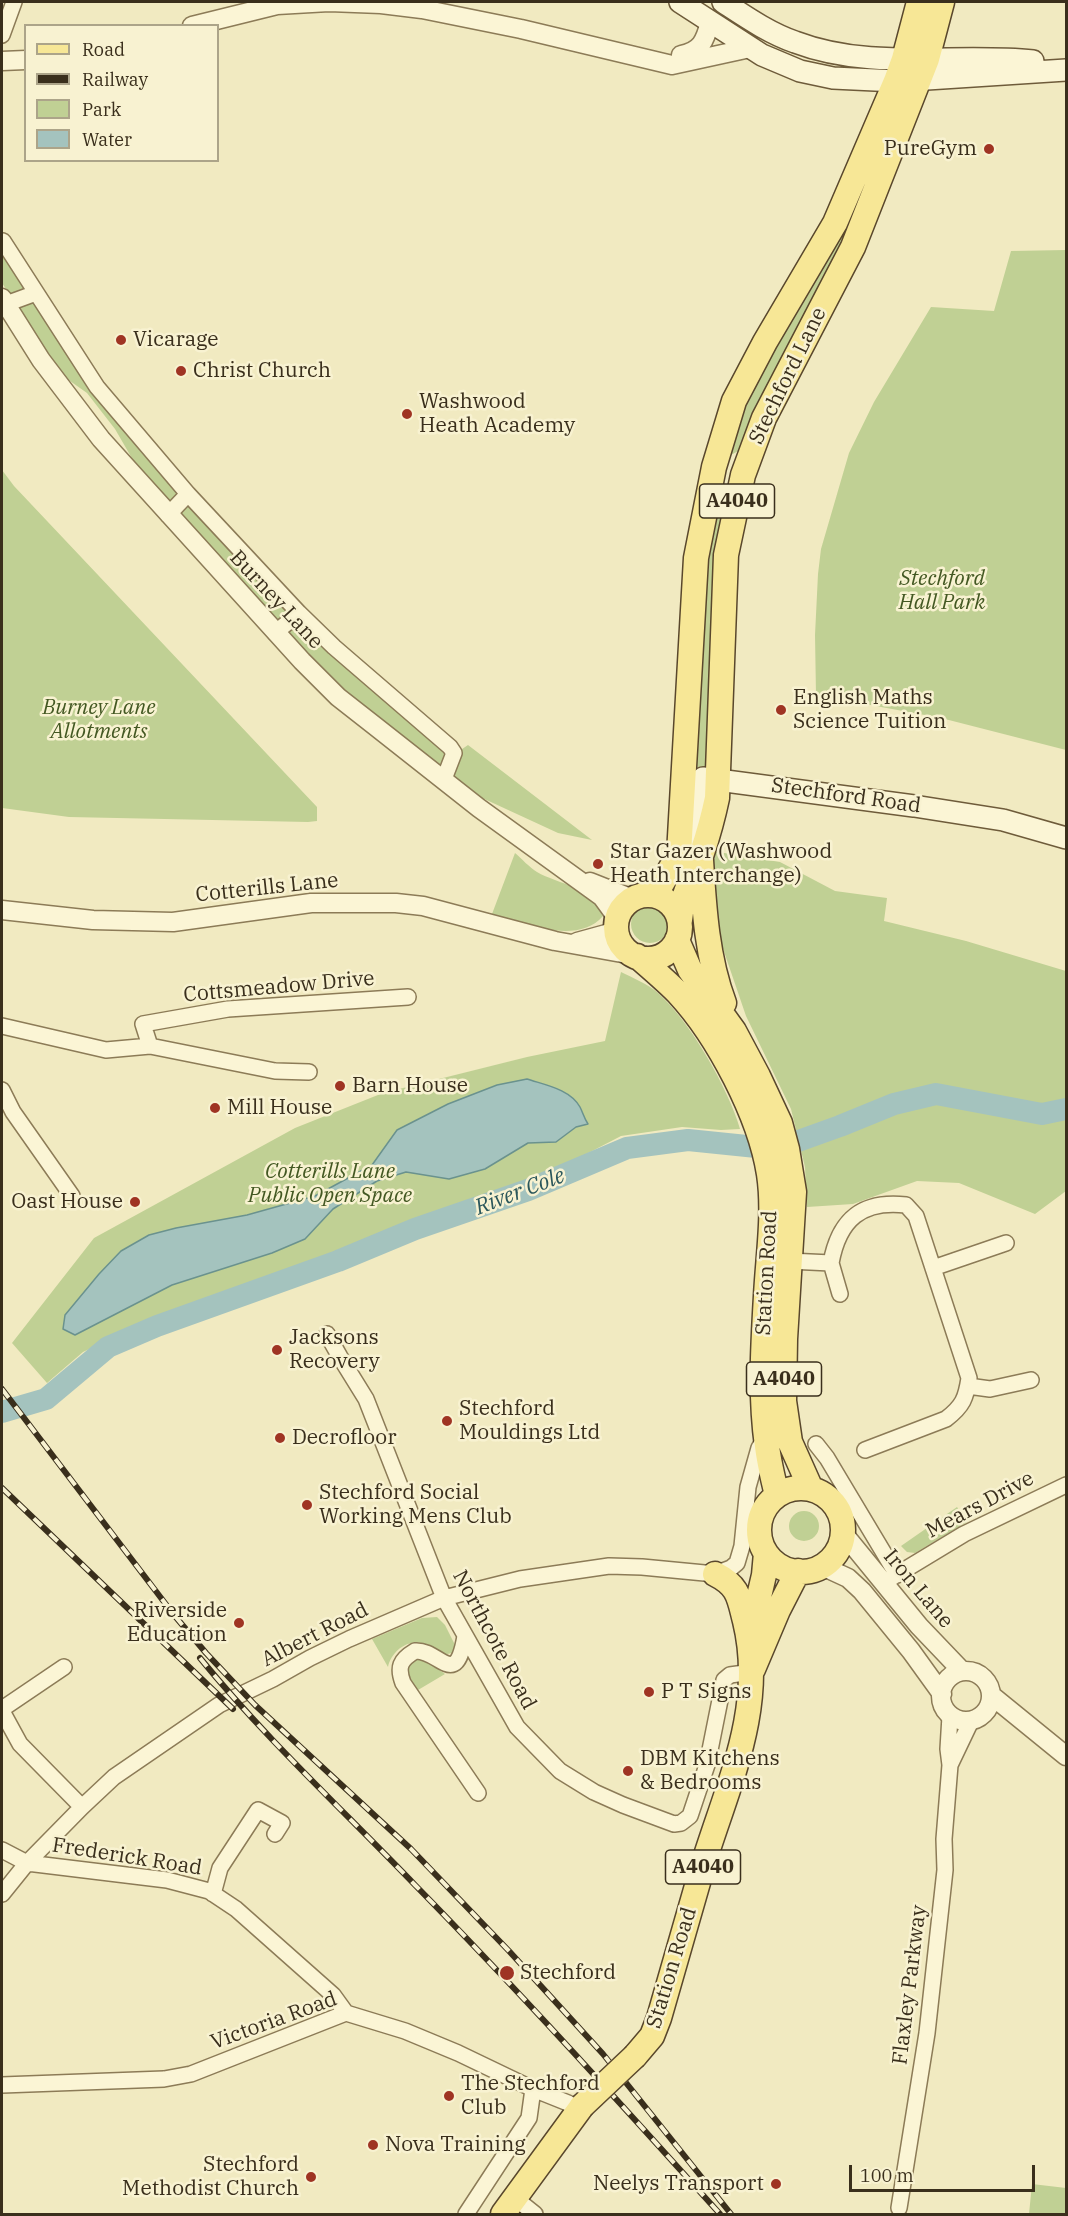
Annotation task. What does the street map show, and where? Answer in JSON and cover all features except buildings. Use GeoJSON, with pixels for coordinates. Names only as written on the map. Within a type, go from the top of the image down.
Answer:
{"type":"FeatureCollection","features":[{"type":"Feature","properties":{"kind":"main road"},"geometry":{"type":"LineString","coordinates":[[680,2],[750,48],[800,71],[833,78],[896,81]]}},
{"type":"Feature","properties":{"kind":"main road"},"geometry":{"type":"LineString","coordinates":[[723,2],[754,22],[794,42],[823,51],[917,66],[1066,70]]}},
{"type":"Feature","properties":{"kind":"main road","name":"A4040"},"geometry":{"type":"LineString","coordinates":[[917,66],[919,2]]}},
{"type":"Feature","properties":{"kind":"main road","name":"A4040"},"geometry":{"type":"LineString","coordinates":[[917,66],[942,2]]}},
{"type":"Feature","properties":{"kind":"main road"},"geometry":{"type":"LineString","coordinates":[[917,66],[1011,59],[1066,64]]}},
{"type":"Feature","properties":{"kind":"main road","name":"Stechford Lane"},"geometry":{"type":"LineString","coordinates":[[678,930],[690,855],[696,558],[714,466],[734,401],[765,342],[835,223],[896,81],[917,66]]}},
{"type":"Feature","properties":{"kind":"main road","name":"Stechford Lane"},"geometry":{"type":"LineString","coordinates":[[643,897],[661,885],[690,855],[713,818],[718,780],[717,755],[726,555],[743,475],[764,418],[854,247],[917,66]]}},
{"type":"Feature","properties":{"kind":"main road"},"geometry":{"type":"LineString","coordinates":[[714,466],[743,475]]}},
{"type":"Feature","properties":{"kind":"main road","name":"Stechford Road"},"geometry":{"type":"LineString","coordinates":[[718,780],[757,783],[1003,820],[1066,838]]}},
{"type":"Feature","properties":{"kind":"main road"},"geometry":{"type":"LineString","coordinates":[[690,855],[704,904],[714,978],[734,1031]]}},
{"type":"Feature","properties":{"kind":"main road"},"geometry":{"type":"LineString","coordinates":[[643,897],[667,901],[673,906],[678,930],[673,947],[660,956],[651,958],[635,956],[620,941],[617,925],[623,907],[643,897]]}},
{"type":"Feature","properties":{"kind":"main road","name":"A4040"},"geometry":{"type":"LineString","coordinates":[[678,930],[690,970],[734,1031]]}},
{"type":"Feature","properties":{"kind":"main road","name":"Station Road"},"geometry":{"type":"LineString","coordinates":[[635,956],[679,995],[723,1056],[740,1088],[769,1127]]}},
{"type":"Feature","properties":{"kind":"main road","name":"Station Road"},"geometry":{"type":"LineString","coordinates":[[734,1031],[765,1089],[769,1127],[779,1170],[770,1250],[762,1373],[762,1442]]}},
{"type":"Feature","properties":{"kind":"main road","name":"Station Road"},"geometry":{"type":"LineString","coordinates":[[779,1170],[794,1192],[789,1261]]}},
{"type":"Feature","properties":{"kind":"main road","name":"A4040"},"geometry":{"type":"LineString","coordinates":[[789,1261],[784,1339],[784,1401],[790,1442],[811,1489]]}},
{"type":"Feature","properties":{"kind":"main road","name":"A4040"},"geometry":{"type":"LineString","coordinates":[[762,1442],[777,1495]]}},
{"type":"Feature","properties":{"kind":"main road"},"geometry":{"type":"LineString","coordinates":[[811,1489],[824,1495],[835,1505],[841,1518],[843,1533],[836,1552],[822,1566],[798,1571],[775,1562],[766,1553],[760,1538],[759,1522],[765,1507],[777,1495],[787,1490],[811,1489]]}},
{"type":"Feature","properties":{"kind":"main road","name":"A4040"},"geometry":{"type":"LineString","coordinates":[[749,1640],[764,1575],[766,1553]]}},
{"type":"Feature","properties":{"kind":"main road","name":"A4040"},"geometry":{"type":"LineString","coordinates":[[752,1672],[778,1610],[798,1571]]}},
{"type":"Feature","properties":{"kind":"main road","name":"Station Road"},"geometry":{"type":"LineString","coordinates":[[509,2206],[580,2108],[635,2056],[652,2036],[659,2018],[744,1735],[752,1672],[749,1640],[738,1593],[729,1581],[715,1574]]}},
{"type":"Feature","properties":{"kind":"street"},"geometry":{"type":"LineString","coordinates":[[2,35],[14,2]]}},
{"type":"Feature","properties":{"kind":"street"},"geometry":{"type":"LineString","coordinates":[[200,24],[277,4],[381,3],[521,29],[672,64],[750,48]]}},
{"type":"Feature","properties":{"kind":"street"},"geometry":{"type":"LineString","coordinates":[[649,59],[674,57],[692,52],[702,45],[710,22]]}},
{"type":"Feature","properties":{"kind":"street"},"geometry":{"type":"LineString","coordinates":[[2,61],[24,60]]}},
{"type":"Feature","properties":{"kind":"street"},"geometry":{"type":"LineString","coordinates":[[3,242],[97,387],[188,494],[299,613],[341,654],[450,747],[454,753],[444,779]]}},
{"type":"Feature","properties":{"kind":"street"},"geometry":{"type":"LineString","coordinates":[[4,301],[36,293]]}},
{"type":"Feature","properties":{"kind":"street","name":"Burney Lane"},"geometry":{"type":"LineString","coordinates":[[4,301],[41,360],[101,439],[275,633],[338,697],[479,808],[602,897],[617,925]]}},
{"type":"Feature","properties":{"kind":"street"},"geometry":{"type":"LineString","coordinates":[[168,515],[188,494]]}},
{"type":"Feature","properties":{"kind":"street"},"geometry":{"type":"LineString","coordinates":[[275,633],[299,613]]}},
{"type":"Feature","properties":{"kind":"street","name":"Burney Lane"},"geometry":{"type":"LineString","coordinates":[[574,876],[643,897]]}},
{"type":"Feature","properties":{"kind":"street","name":"Cotterills Lane"},"geometry":{"type":"LineString","coordinates":[[2,910],[93,920],[173,922],[311,903],[396,903],[423,906],[569,944],[635,956]]}},
{"type":"Feature","properties":{"kind":"street","name":"Cotterills Lane"},"geometry":{"type":"LineString","coordinates":[[569,944],[617,925]]}},
{"type":"Feature","properties":{"kind":"street","name":"Cottsmeadow Drive"},"geometry":{"type":"LineString","coordinates":[[150,1046],[143,1024],[228,1009],[408,997]]}},
{"type":"Feature","properties":{"kind":"street"},"geometry":{"type":"LineString","coordinates":[[2,1026],[106,1050],[150,1046],[275,1071],[309,1072]]}},
{"type":"Feature","properties":{"kind":"street"},"geometry":{"type":"LineString","coordinates":[[2,1090],[13,1112],[72,1196]]}},
{"type":"Feature","properties":{"kind":"street"},"geometry":{"type":"LineString","coordinates":[[840,1294],[831,1263],[845,1226],[857,1211],[871,1206],[891,1203],[906,1205],[916,1216],[969,1378],[965,1398],[956,1411],[946,1419],[865,1450]]}},
{"type":"Feature","properties":{"kind":"street"},"geometry":{"type":"LineString","coordinates":[[933,1268],[1005,1243]]}},
{"type":"Feature","properties":{"kind":"street"},"geometry":{"type":"LineString","coordinates":[[789,1261],[831,1263]]}},
{"type":"Feature","properties":{"kind":"street","name":"Northcote Road"},"geometry":{"type":"LineString","coordinates":[[327,1334],[366,1399],[444,1598],[517,1727],[560,1771],[594,1792],[623,1805],[674,1824],[681,1823],[690,1816],[707,1765],[724,1680],[730,1675],[752,1672]]}},
{"type":"Feature","properties":{"kind":"street"},"geometry":{"type":"LineString","coordinates":[[968,1386],[990,1389],[1031,1380]]}},
{"type":"Feature","properties":{"kind":"street","name":"Station Road"},"geometry":{"type":"LineString","coordinates":[[715,1574],[737,1563],[748,1487],[762,1442]]}},
{"type":"Feature","properties":{"kind":"street"},"geometry":{"type":"LineString","coordinates":[[816,1443],[822,1461],[890,1579]]}},
{"type":"Feature","properties":{"kind":"street","name":"Mears Drive"},"geometry":{"type":"LineString","coordinates":[[890,1579],[964,1534],[1066,1485]]}},
{"type":"Feature","properties":{"kind":"street","name":"Iron Lane"},"geometry":{"type":"LineString","coordinates":[[843,1533],[890,1579],[941,1650],[963,1671]]}},
{"type":"Feature","properties":{"kind":"street","name":"Albert Road"},"geometry":{"type":"LineString","coordinates":[[2,1894],[27,1863],[81,1807],[114,1777],[219,1705],[349,1639],[444,1598],[520,1579],[609,1566],[715,1574]]}},
{"type":"Feature","properties":{"kind":"street","name":"Iron Lane"},"geometry":{"type":"LineString","coordinates":[[822,1566],[848,1578],[862,1591],[911,1651],[942,1694]]}},
{"type":"Feature","properties":{"kind":"street"},"geometry":{"type":"LineString","coordinates":[[465,1636],[458,1660],[454,1663],[446,1664],[425,1652],[415,1651],[402,1663],[399,1672],[403,1683],[478,1793]]}},
{"type":"Feature","properties":{"kind":"street"},"geometry":{"type":"LineString","coordinates":[[64,1667],[2,1710],[20,1744],[81,1807]]}},
{"type":"Feature","properties":{"kind":"street"},"geometry":{"type":"LineString","coordinates":[[976,1719],[989,1707],[991,1695],[988,1684],[981,1676],[963,1671],[947,1681],[942,1694],[942,1703],[950,1716],[959,1721],[976,1719],[1026,1724]]}},
{"type":"Feature","properties":{"kind":"street"},"geometry":{"type":"LineString","coordinates":[[991,1695],[1066,1756]]}},
{"type":"Feature","properties":{"kind":"street","name":"Flaxley Parkway"},"geometry":{"type":"LineString","coordinates":[[899,2208],[927,2033],[945,1870],[944,1839],[950,1765],[948,1749],[950,1716]]}},
{"type":"Feature","properties":{"kind":"street","name":"Flaxley Parkway"},"geometry":{"type":"LineString","coordinates":[[950,1765],[976,1719]]}},
{"type":"Feature","properties":{"kind":"street"},"geometry":{"type":"LineString","coordinates":[[213,1894],[220,1868],[258,1810],[282,1823],[274,1834]]}},
{"type":"Feature","properties":{"kind":"street","name":"Frederick Road"},"geometry":{"type":"LineString","coordinates":[[2,1850],[27,1863],[167,1880],[208,1891],[236,1909],[333,1995],[346,2013]]}},
{"type":"Feature","properties":{"kind":"street","name":"Victoria Road"},"geometry":{"type":"LineString","coordinates":[[2,2085],[164,2079],[190,2074],[346,2013],[405,2031],[580,2108]]}},
{"type":"Feature","properties":{"kind":"street"},"geometry":{"type":"LineString","coordinates":[[466,2214],[529,2118],[533,2089]]}},
{"type":"Feature","properties":{"kind":"street"},"geometry":{"type":"LineString","coordinates":[[509,2206],[535,2214]]}},
{"type":"Feature","properties":{"kind":"green space"},"geometry":{"type":"Polygon","coordinates":[[[882,150],[887,152],[742,449],[729,456],[731,428],[882,150]]]}},
{"type":"Feature","properties":{"kind":"green space"},"geometry":{"type":"Polygon","coordinates":[[[2,248],[194,505],[310,635],[438,743],[449,758],[468,745],[592,840],[558,833],[480,797],[400,738],[327,674],[290,637],[137,467],[115,429],[87,393],[63,376],[2,283],[2,248]]]}},
{"type":"Feature","properties":{"kind":"green space","name":"Stechford Hall Park"},"geometry":{"type":"Polygon","coordinates":[[[1066,250],[1066,750],[941,718],[816,695],[815,635],[821,549],[849,453],[874,402],[931,307],[994,311],[1011,251],[1066,250]]]}},
{"type":"Feature","properties":{"kind":"green space","name":"Burney Lane Allotments"},"geometry":{"type":"Polygon","coordinates":[[[2,470],[14,486],[317,807],[317,821],[69,817],[2,808],[2,470]]]}},
{"type":"Feature","properties":{"kind":"green space"},"geometry":{"type":"Polygon","coordinates":[[[714,493],[731,496],[710,768],[696,767],[701,560],[714,493]]]}},
{"type":"Feature","properties":{"kind":"green space"},"geometry":{"type":"Polygon","coordinates":[[[712,851],[780,862],[835,891],[887,898],[884,921],[966,941],[1066,971],[1066,1191],[1035,1214],[959,1183],[917,1181],[853,1204],[807,1207],[805,1167],[791,1109],[746,1016],[718,934],[712,851]]]}},
{"type":"Feature","properties":{"kind":"green space"},"geometry":{"type":"Polygon","coordinates":[[[515,853],[537,872],[585,893],[600,907],[603,916],[592,925],[579,930],[565,931],[549,930],[492,914],[515,853]]]}},
{"type":"Feature","properties":{"kind":"green space"},"geometry":{"type":"Polygon","coordinates":[[[650,905],[657,906],[663,911],[668,917],[668,931],[663,937],[657,942],[650,943],[643,942],[637,937],[632,931],[631,924],[632,917],[637,911],[643,906],[650,905]]]}},
{"type":"Feature","properties":{"kind":"green space","name":"Cotterills Lane Public Open Space"},"geometry":{"type":"Polygon","coordinates":[[[621,972],[654,990],[683,1020],[707,1056],[727,1094],[740,1129],[682,1127],[621,1136],[546,1175],[495,1195],[393,1227],[293,1269],[205,1299],[142,1324],[83,1352],[47,1383],[12,1343],[94,1238],[295,1128],[383,1093],[527,1057],[605,1041],[621,972]]]}},
{"type":"Feature","properties":{"kind":"green space"},"geometry":{"type":"Polygon","coordinates":[[[957,1507],[967,1522],[915,1553],[907,1552],[901,1546],[957,1507]]]}},
{"type":"Feature","properties":{"kind":"green space"},"geometry":{"type":"Polygon","coordinates":[[[804,1511],[815,1515],[819,1526],[815,1537],[804,1541],[793,1537],[789,1526],[793,1515],[804,1511]]]}},
{"type":"Feature","properties":{"kind":"green space"},"geometry":{"type":"Polygon","coordinates":[[[437,1617],[445,1625],[455,1645],[452,1653],[443,1655],[424,1644],[410,1644],[396,1652],[388,1667],[372,1639],[422,1618],[437,1617]]]}},
{"type":"Feature","properties":{"kind":"green space"},"geometry":{"type":"Polygon","coordinates":[[[417,1657],[425,1659],[445,1674],[418,1690],[408,1679],[405,1665],[417,1657]]]}},
{"type":"Feature","properties":{"kind":"green space"},"geometry":{"type":"Polygon","coordinates":[[[1032,2184],[1066,2188],[1066,2214],[1029,2214],[1032,2184]]]}},
{"type":"Feature","properties":{"kind":"water"},"geometry":{"type":"Polygon","coordinates":[[[527,1079],[556,1088],[570,1096],[580,1107],[588,1124],[576,1127],[556,1142],[528,1143],[485,1169],[449,1179],[406,1172],[377,1181],[333,1209],[305,1239],[272,1253],[172,1285],[75,1335],[63,1329],[65,1315],[99,1274],[121,1251],[149,1235],[247,1215],[315,1196],[372,1165],[397,1130],[448,1104],[497,1085],[527,1079]]]}},
{"type":"Feature","properties":{"kind":"waterway","name":"River Cole"},"geometry":{"type":"LineString","coordinates":[[2,1412],[46,1399],[108,1347],[157,1326],[338,1261],[415,1229],[528,1190],[627,1148],[688,1140],[776,1149],[894,1104],[936,1094],[1042,1114],[1066,1109]]}},
{"type":"Feature","properties":{"kind":"railway"},"geometry":{"type":"LineString","coordinates":[[2,1389],[174,1615],[206,1653],[255,1705],[411,1849],[509,1951],[603,2054],[731,2214]]}},
{"type":"Feature","properties":{"kind":"railway"},"geometry":{"type":"LineString","coordinates":[[2,1488],[233,1709]]}},
{"type":"Feature","properties":{"kind":"railway"},"geometry":{"type":"LineString","coordinates":[[200,1658],[278,1746],[531,2007],[720,2214]]}},
{"type":"Feature","properties":{"kind":"place","name":"PureGym"},"geometry":{"type":"Point","coordinates":[989,149]}},
{"type":"Feature","properties":{"kind":"place","name":"Vicarage"},"geometry":{"type":"Point","coordinates":[121,340]}},
{"type":"Feature","properties":{"kind":"place","name":"Christ Church"},"geometry":{"type":"Point","coordinates":[181,371]}},
{"type":"Feature","properties":{"kind":"place","name":"Washwood Heath Academy"},"geometry":{"type":"Point","coordinates":[407,414]}},
{"type":"Feature","properties":{"kind":"place","name":"English Maths Science Tuition"},"geometry":{"type":"Point","coordinates":[781,710]}},
{"type":"Feature","properties":{"kind":"place","name":"Star Gazer (Washwood Heath Interchange)"},"geometry":{"type":"Point","coordinates":[598,864]}},
{"type":"Feature","properties":{"kind":"place","name":"Barn House"},"geometry":{"type":"Point","coordinates":[340,1086]}},
{"type":"Feature","properties":{"kind":"place","name":"Mill House"},"geometry":{"type":"Point","coordinates":[215,1108]}},
{"type":"Feature","properties":{"kind":"place","name":"Oast House"},"geometry":{"type":"Point","coordinates":[135,1202]}},
{"type":"Feature","properties":{"kind":"place","name":"Jacksons Recovery"},"geometry":{"type":"Point","coordinates":[277,1350]}},
{"type":"Feature","properties":{"kind":"place","name":"Stechford Mouldings Ltd"},"geometry":{"type":"Point","coordinates":[447,1421]}},
{"type":"Feature","properties":{"kind":"place","name":"Decrofloor"},"geometry":{"type":"Point","coordinates":[280,1438]}},
{"type":"Feature","properties":{"kind":"place","name":"Stechford Social Working Mens Club"},"geometry":{"type":"Point","coordinates":[307,1505]}},
{"type":"Feature","properties":{"kind":"place","name":"Riverside Education"},"geometry":{"type":"Point","coordinates":[239,1623]}},
{"type":"Feature","properties":{"kind":"place","name":"P T Signs"},"geometry":{"type":"Point","coordinates":[649,1692]}},
{"type":"Feature","properties":{"kind":"place","name":"DBM Kitchens & Bedrooms"},"geometry":{"type":"Point","coordinates":[628,1771]}},
{"type":"Feature","properties":{"kind":"place","name":"Stechford"},"geometry":{"type":"Point","coordinates":[507,1973]}},
{"type":"Feature","properties":{"kind":"place","name":"The Stechford Club"},"geometry":{"type":"Point","coordinates":[449,2096]}},
{"type":"Feature","properties":{"kind":"place","name":"Nova Training"},"geometry":{"type":"Point","coordinates":[373,2145]}},
{"type":"Feature","properties":{"kind":"place","name":"Stechford Methodist Church"},"geometry":{"type":"Point","coordinates":[311,2177]}},
{"type":"Feature","properties":{"kind":"place","name":"Neelys Transport"},"geometry":{"type":"Point","coordinates":[776,2184]}}]}
